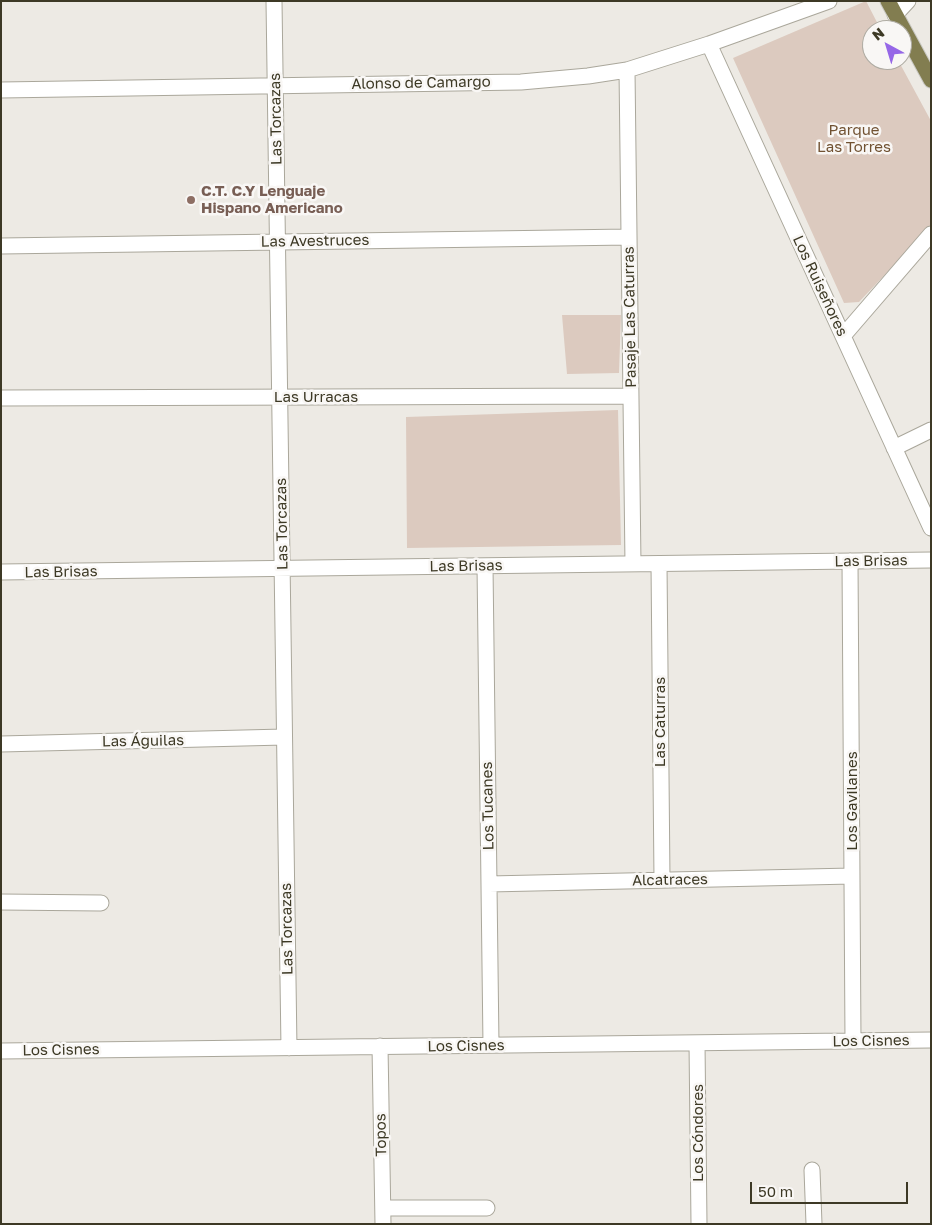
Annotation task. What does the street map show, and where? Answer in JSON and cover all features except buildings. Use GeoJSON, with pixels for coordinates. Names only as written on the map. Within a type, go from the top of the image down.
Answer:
{"type":"FeatureCollection","features":[{"type":"Feature","properties":{"kind":"highway"},"geometry":{"type":"LineString","coordinates":[[892,8],[931,80]]}},
{"type":"Feature","properties":{"kind":"street","name":"Las Torcazas"},"geometry":{"type":"LineString","coordinates":[[274,1],[289,1048]]}},
{"type":"Feature","properties":{"kind":"street","name":"Alonso de Camargo"},"geometry":{"type":"LineString","coordinates":[[1,90],[521,82],[588,76],[627,70],[709,44],[828,1]]}},
{"type":"Feature","properties":{"kind":"street"},"geometry":{"type":"LineString","coordinates":[[892,8],[908,1]]}},
{"type":"Feature","properties":{"kind":"street","name":"Los Ruiseñores"},"geometry":{"type":"LineString","coordinates":[[709,44],[931,528]]}},
{"type":"Feature","properties":{"kind":"street","name":"Pasaje Las Caturras"},"geometry":{"type":"LineString","coordinates":[[627,70],[633,564]]}},
{"type":"Feature","properties":{"kind":"street"},"geometry":{"type":"LineString","coordinates":[[843,336],[931,234]]}},
{"type":"Feature","properties":{"kind":"street","name":"Las Avestruces"},"geometry":{"type":"LineString","coordinates":[[1,246],[629,237]]}},
{"type":"Feature","properties":{"kind":"street","name":"Las Urracas"},"geometry":{"type":"LineString","coordinates":[[1,398],[631,396]]}},
{"type":"Feature","properties":{"kind":"street"},"geometry":{"type":"LineString","coordinates":[[894,448],[931,430]]}},
{"type":"Feature","properties":{"kind":"street","name":"Las Brisas"},"geometry":{"type":"LineString","coordinates":[[1,572],[931,560]]}},
{"type":"Feature","properties":{"kind":"street","name":"Los Gavilanes"},"geometry":{"type":"LineString","coordinates":[[850,561],[853,1041]]}},
{"type":"Feature","properties":{"kind":"street","name":"Las Caturras"},"geometry":{"type":"LineString","coordinates":[[659,564],[662,880]]}},
{"type":"Feature","properties":{"kind":"street","name":"Los Tucanes"},"geometry":{"type":"LineString","coordinates":[[485,566],[491,1045]]}},
{"type":"Feature","properties":{"kind":"street","name":"Las Águilas"},"geometry":{"type":"LineString","coordinates":[[1,744],[284,738]]}},
{"type":"Feature","properties":{"kind":"street","name":"Alcatraces"},"geometry":{"type":"LineString","coordinates":[[489,884],[852,876]]}},
{"type":"Feature","properties":{"kind":"street"},"geometry":{"type":"LineString","coordinates":[[1,902],[101,903]]}},
{"type":"Feature","properties":{"kind":"street","name":"Los Cisnes"},"geometry":{"type":"LineString","coordinates":[[1,1051],[931,1040]]}},
{"type":"Feature","properties":{"kind":"street","name":"Los Cóndores"},"geometry":{"type":"LineString","coordinates":[[697,1043],[699,1224]]}},
{"type":"Feature","properties":{"kind":"street","name":"Topos"},"geometry":{"type":"LineString","coordinates":[[380,1046],[383,1224]]}},
{"type":"Feature","properties":{"kind":"street"},"geometry":{"type":"LineString","coordinates":[[812,1170],[814,1224]]}},
{"type":"Feature","properties":{"kind":"street"},"geometry":{"type":"LineString","coordinates":[[382,1208],[487,1208]]}},
{"type":"Feature","properties":{"kind":"green space","name":"Parque Las Torres"},"geometry":{"type":"Polygon","coordinates":[[[866,1],[876,20],[862,20],[862,70],[903,70],[931,121],[931,226],[859,302],[844,303],[733,58],[866,1]]]}},
{"type":"Feature","properties":{"kind":"green space"},"geometry":{"type":"Polygon","coordinates":[[[562,315],[621,315],[619,373],[567,374],[562,315]]]}},
{"type":"Feature","properties":{"kind":"green space"},"geometry":{"type":"Polygon","coordinates":[[[618,410],[621,545],[407,548],[406,417],[618,410]]]}},
{"type":"Feature","properties":{"kind":"place","name":"C.T. C.Y Lenguaje Hispano Americano"},"geometry":{"type":"Point","coordinates":[191,200]}}]}
